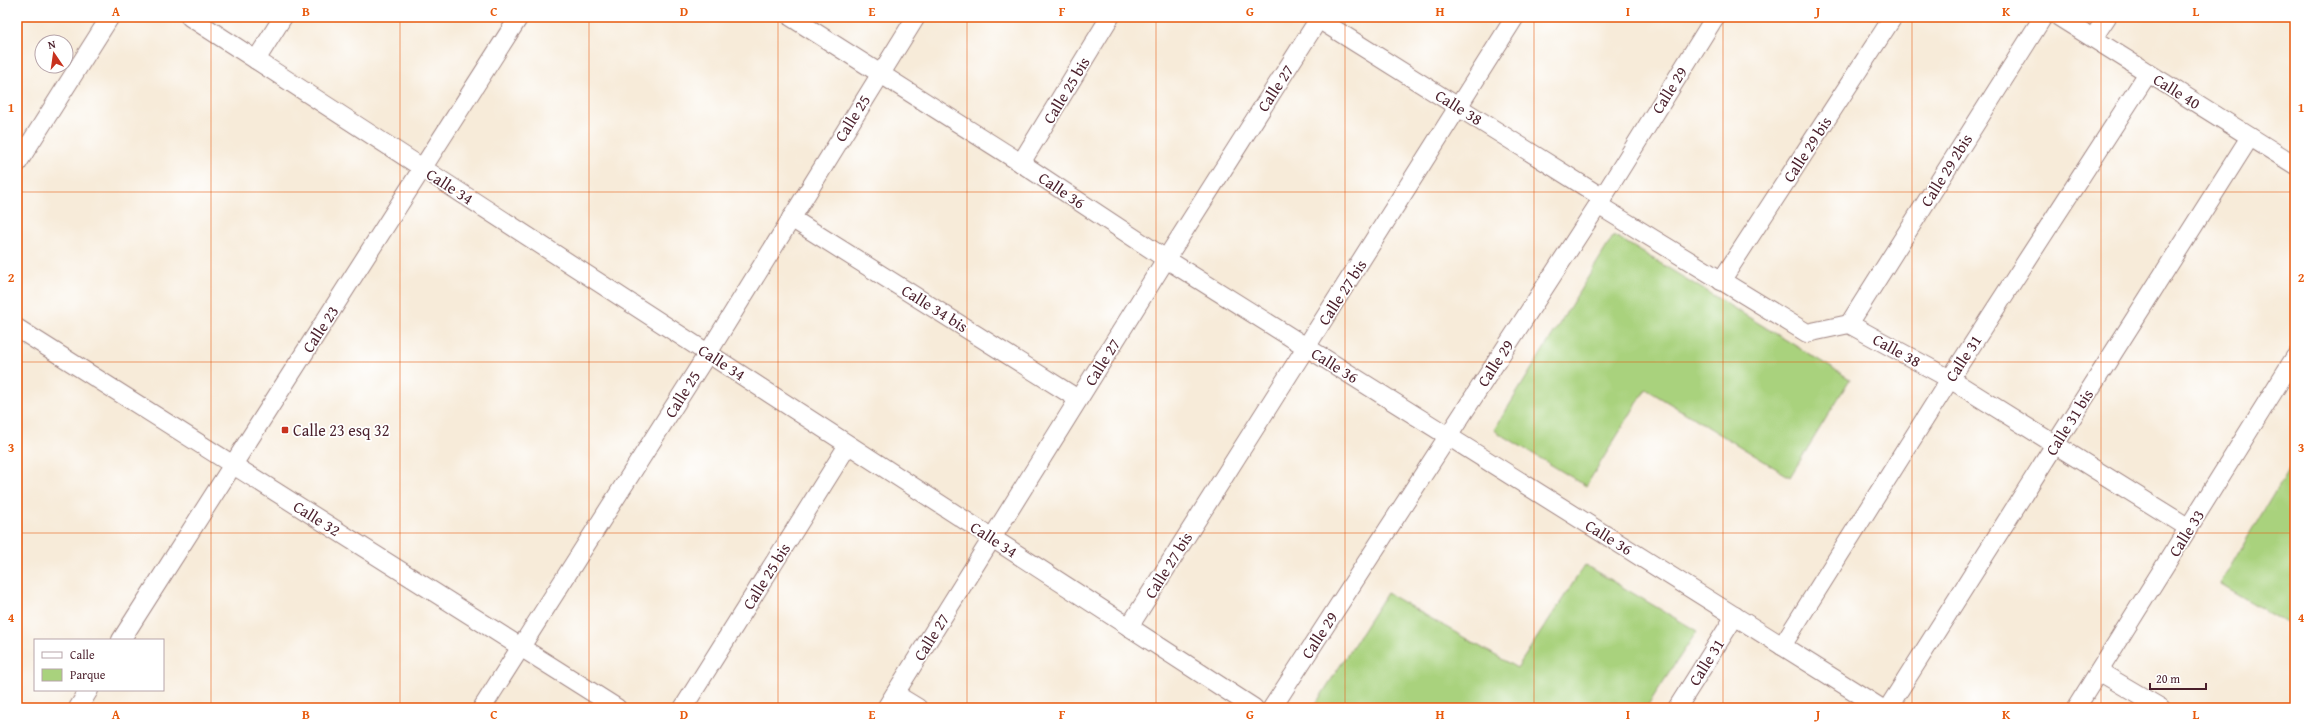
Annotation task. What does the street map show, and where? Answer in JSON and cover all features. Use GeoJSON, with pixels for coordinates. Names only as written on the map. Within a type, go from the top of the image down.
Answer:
{"type":"FeatureCollection","features":[{"type":"Feature","properties":{"kind":"street"},"geometry":{"type":"LineString","coordinates":[[17,164],[110,17]]}},
{"type":"Feature","properties":{"kind":"street","name":"Calle 34"},"geometry":{"type":"LineString","coordinates":[[190,17],[1254,708]]}},
{"type":"Feature","properties":{"kind":"street"},"geometry":{"type":"LineString","coordinates":[[256,60],[283,17]]}},
{"type":"Feature","properties":{"kind":"street","name":"Calle 23"},"geometry":{"type":"LineString","coordinates":[[122,639],[519,17]]}},
{"type":"Feature","properties":{"kind":"street","name":"Calle 36"},"geometry":{"type":"LineString","coordinates":[[791,17],[1021,163],[1166,259],[1881,708]]}},
{"type":"Feature","properties":{"kind":"street","name":"Calle 25"},"geometry":{"type":"LineString","coordinates":[[482,708],[522,648],[708,353],[916,17]]}},
{"type":"Feature","properties":{"kind":"street","name":"Calle 25 bis"},"geometry":{"type":"LineString","coordinates":[[1021,163],[1110,17]]}},
{"type":"Feature","properties":{"kind":"street","name":"Calle 27 bis"},"geometry":{"type":"LineString","coordinates":[[1129,627],[1459,108],[1515,17]]}},
{"type":"Feature","properties":{"kind":"street","name":"Calle 29"},"geometry":{"type":"LineString","coordinates":[[1272,708],[1601,202],[1715,17]]}},
{"type":"Feature","properties":{"kind":"street","name":"Calle 29 bis"},"geometry":{"type":"LineString","coordinates":[[1721,281],[1892,17]]}},
{"type":"Feature","properties":{"kind":"street","name":"Calle 29 2bis"},"geometry":{"type":"LineString","coordinates":[[1849,324],[2043,17]]}},
{"type":"Feature","properties":{"kind":"street","name":"Calle 40"},"geometry":{"type":"LineString","coordinates":[[2059,17],[2295,165]]}},
{"type":"Feature","properties":{"kind":"street"},"geometry":{"type":"LineString","coordinates":[[2093,38],[2107,17]]}},
{"type":"Feature","properties":{"kind":"street","name":"Calle 38"},"geometry":{"type":"LineString","coordinates":[[1318,18],[1459,108],[1721,281],[1807,333],[1849,324],[1950,379],[2189,528]]}},
{"type":"Feature","properties":{"kind":"street","name":"Calle 27"},"geometry":{"type":"LineString","coordinates":[[891,701],[1078,399],[1318,18]]}},
{"type":"Feature","properties":{"kind":"street","name":"Calle 31"},"geometry":{"type":"LineString","coordinates":[[1782,646],[1950,379],[2148,72]]}},
{"type":"Feature","properties":{"kind":"street","name":"Calle 31 bis"},"geometry":{"type":"LineString","coordinates":[[1888,708],[2250,137]]}},
{"type":"Feature","properties":{"kind":"street","name":"Calle 34 bis"},"geometry":{"type":"LineString","coordinates":[[791,218],[1078,399]]}},
{"type":"Feature","properties":{"kind":"street","name":"Calle 32"},"geometry":{"type":"LineString","coordinates":[[17,328],[617,708]]}},
{"type":"Feature","properties":{"kind":"street","name":"Calle 33"},"geometry":{"type":"LineString","coordinates":[[2076,708],[2293,363]]}},
{"type":"Feature","properties":{"kind":"street","name":"Calle 25 bis"},"geometry":{"type":"LineString","coordinates":[[683,708],[848,445]]}},
{"type":"Feature","properties":{"kind":"street","name":"Calle 31"},"geometry":{"type":"LineString","coordinates":[[1676,708],[1735,616]]}},
{"type":"Feature","properties":{"kind":"street"},"geometry":{"type":"LineString","coordinates":[[2100,672],[2161,708]]}},
{"type":"Feature","properties":{"kind":"street"},"geometry":{"type":"LineString","coordinates":[[78,708],[88,691]]}},
{"type":"Feature","properties":{"kind":"street"},"geometry":{"type":"LineString","coordinates":[[891,701],[918,708]]}},
{"type":"Feature","properties":{"kind":"green space"},"geometry":{"type":"Polygon","coordinates":[[[1614,235],[1850,379],[1790,477],[1646,389],[1586,486],[1494,430],[1614,235]]]}},
{"type":"Feature","properties":{"kind":"green space"},"geometry":{"type":"Polygon","coordinates":[[[2295,458],[2295,628],[2220,584],[2295,458]]]}},
{"type":"Feature","properties":{"kind":"green space"},"geometry":{"type":"Polygon","coordinates":[[[1585,565],[1697,631],[1646,708],[1313,708],[1387,593],[1517,668],[1585,565]]]}},
{"type":"Feature","properties":{"kind":"place","name":"Calle 23 esq 32"},"geometry":{"type":"Point","coordinates":[285,430]}}]}
